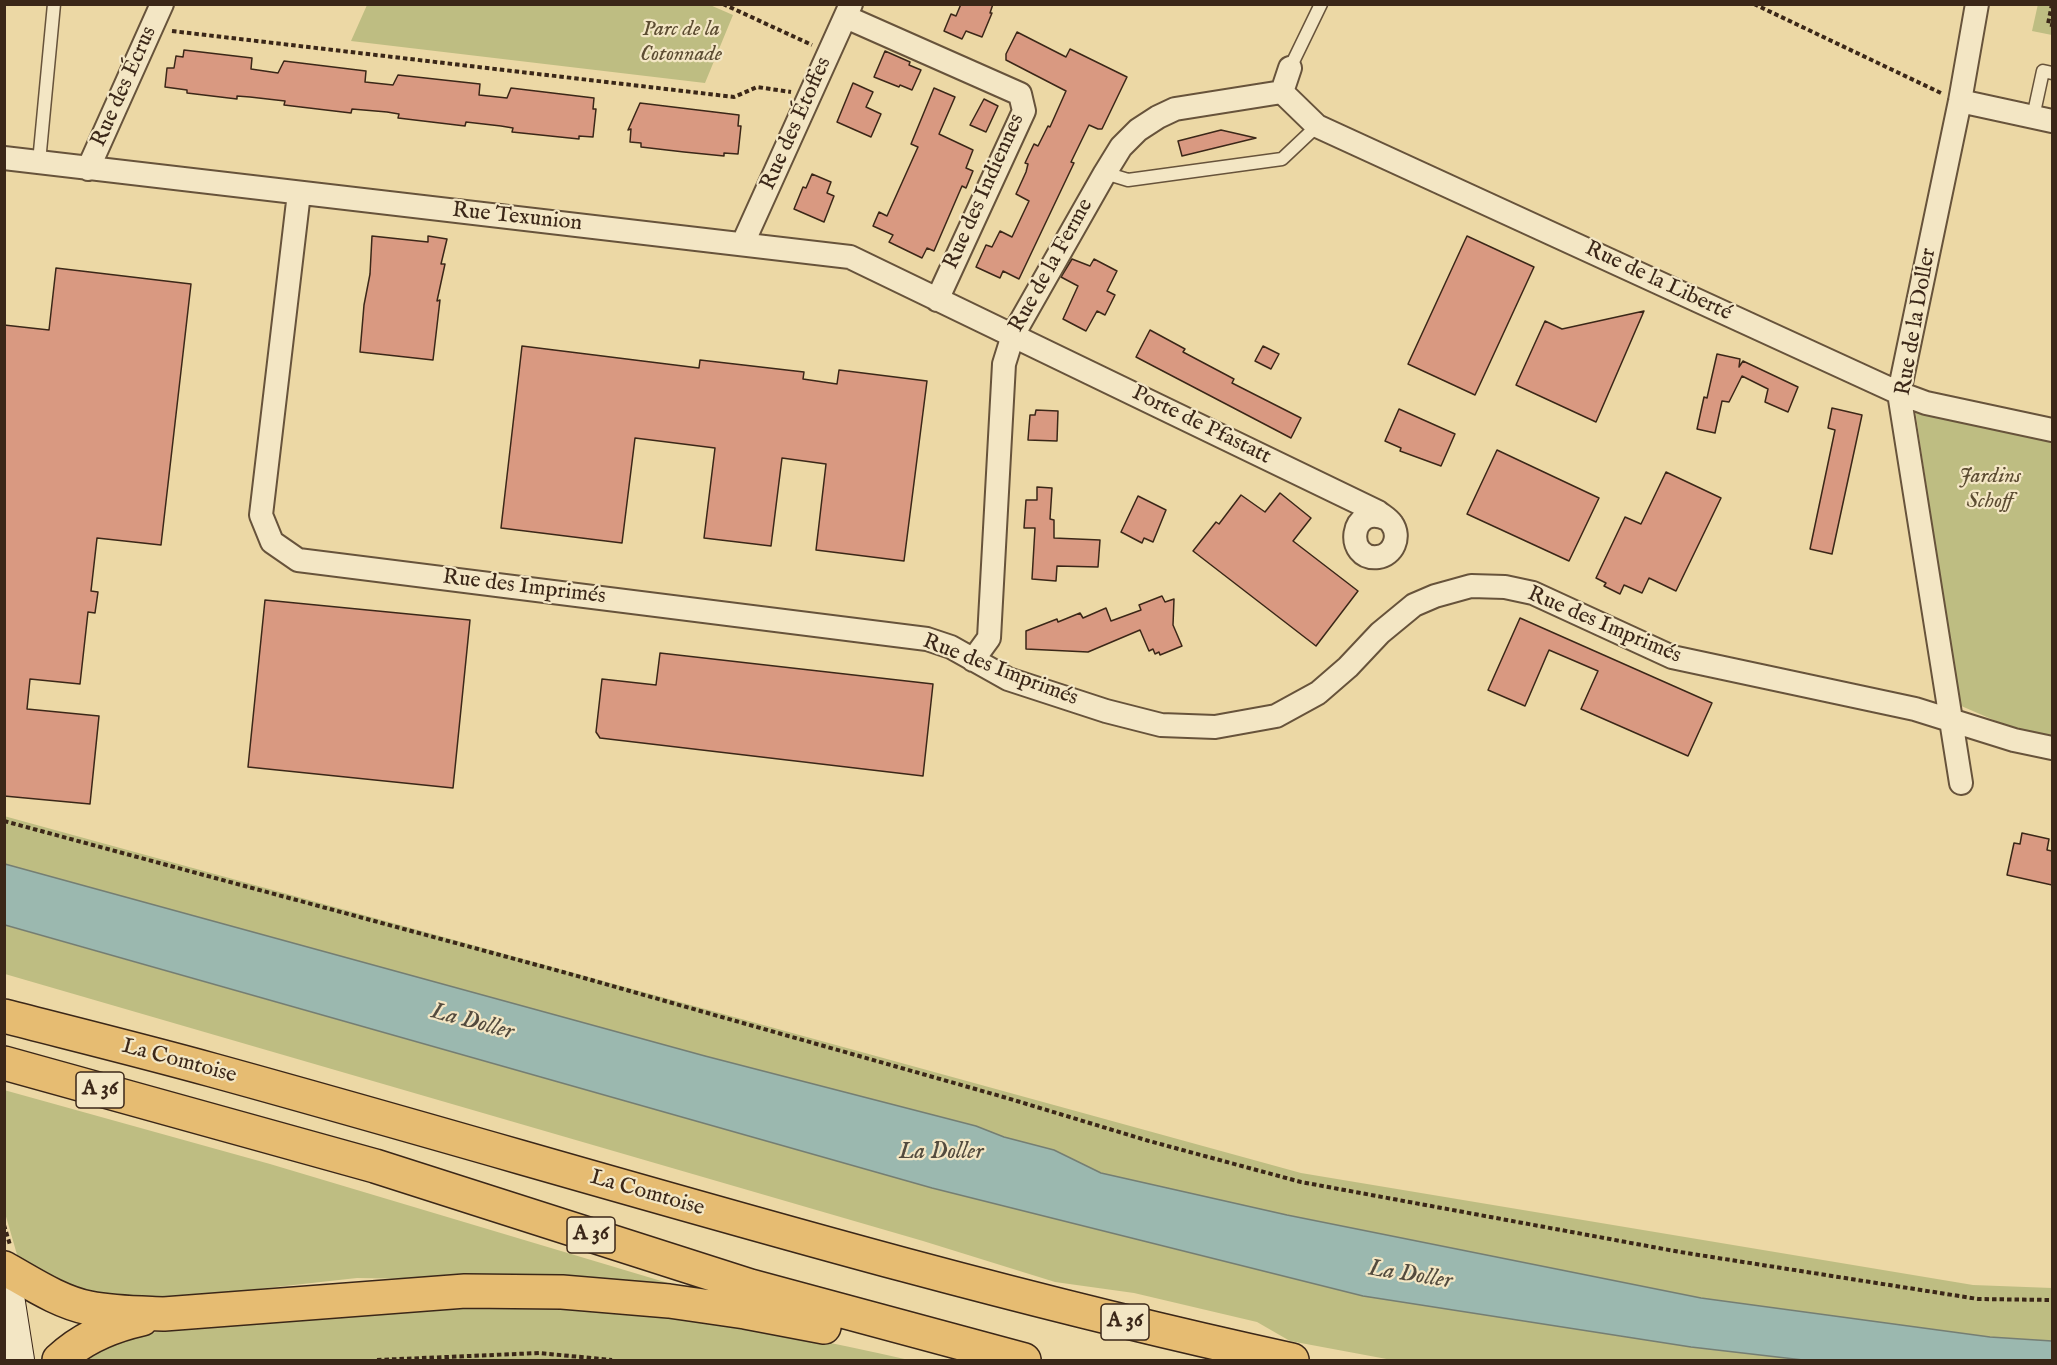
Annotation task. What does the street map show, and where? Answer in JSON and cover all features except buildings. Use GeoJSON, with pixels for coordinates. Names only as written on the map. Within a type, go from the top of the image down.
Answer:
{"type":"FeatureCollection","features":[{"type":"Feature","properties":{"kind":"highway","name":"La Comtoise"},"geometry":{"type":"LineString","coordinates":[[4,1016],[210,1070],[776,1231],[947,1277],[1183,1336],[1292,1360]]}},
{"type":"Feature","properties":{"kind":"highway","name":"A 36"},"geometry":{"type":"LineString","coordinates":[[4,1063],[375,1166],[750,1286],[987,1352],[1024,1360]]}},
{"type":"Feature","properties":{"kind":"highway"},"geometry":{"type":"LineString","coordinates":[[4,1269],[56,1296],[88,1308],[119,1312],[164,1314],[453,1292],[562,1292],[669,1301],[809,1323],[890,1343],[987,1352]]}},
{"type":"Feature","properties":{"kind":"highway"},"geometry":{"type":"LineString","coordinates":[[59,1360],[80,1343],[96,1334],[126,1323],[164,1314]]}},
{"type":"Feature","properties":{"kind":"main road"},"geometry":{"type":"LineString","coordinates":[[4,1269],[18,1360]]}},
{"type":"Feature","properties":{"kind":"street","name":"Rue des Écrus"},"geometry":{"type":"LineString","coordinates":[[88,169],[162,4]]}},
{"type":"Feature","properties":{"kind":"street","name":"Rue de la Doller"},"geometry":{"type":"LineString","coordinates":[[1962,783],[1950,721],[1899,393],[1960,101],[1977,4]]}},
{"type":"Feature","properties":{"kind":"street","name":"Rue des Étoffes"},"geometry":{"type":"LineString","coordinates":[[742,243],[848,11]]}},
{"type":"Feature","properties":{"kind":"street","name":"Rue des Indiennes"},"geometry":{"type":"LineString","coordinates":[[848,11],[1020,94],[1024,111],[937,300]]}},
{"type":"Feature","properties":{"kind":"street"},"geometry":{"type":"LineString","coordinates":[[1282,92],[1290,68]]}},
{"type":"Feature","properties":{"kind":"street","name":"Rue de la Liberté"},"geometry":{"type":"LineString","coordinates":[[1282,92],[1317,126],[1899,393],[1926,403],[2052,430]]}},
{"type":"Feature","properties":{"kind":"street","name":"Rue de la Ferme"},"geometry":{"type":"LineString","coordinates":[[974,660],[989,638],[1004,364],[1013,335],[1104,173],[1121,147],[1138,130],[1175,109],[1282,92]]}},
{"type":"Feature","properties":{"kind":"street"},"geometry":{"type":"LineString","coordinates":[[1960,101],[2043,119]]}},
{"type":"Feature","properties":{"kind":"street","name":"Rue Texunion"},"geometry":{"type":"LineString","coordinates":[[4,158],[850,256],[1013,335]]}},
{"type":"Feature","properties":{"kind":"street","name":"Rue des Imprimés"},"geometry":{"type":"LineString","coordinates":[[300,193],[261,515],[272,542],[298,560],[927,639],[951,647],[1008,679],[1106,711],[1161,725],[1215,727],[1276,716],[1318,693],[1348,667],[1380,633],[1414,605],[1471,586],[1505,587],[1533,593],[1672,657],[1915,709],[2014,740],[2052,748]]}},
{"type":"Feature","properties":{"kind":"street","name":"Porte de Pfastatt"},"geometry":{"type":"LineString","coordinates":[[1013,335],[1378,512],[1387,519]]}},
{"type":"Feature","properties":{"kind":"lane"},"geometry":{"type":"LineString","coordinates":[[39,162],[54,4]]}},
{"type":"Feature","properties":{"kind":"lane"},"geometry":{"type":"LineString","coordinates":[[1290,68],[1321,4]]}},
{"type":"Feature","properties":{"kind":"lane"},"geometry":{"type":"LineString","coordinates":[[2043,119],[2043,71],[2052,73]]}},
{"type":"Feature","properties":{"kind":"lane"},"geometry":{"type":"LineString","coordinates":[[1104,173],[1128,180],[1282,159],[1317,126]]}},
{"type":"Feature","properties":{"kind":"path"},"geometry":{"type":"LineString","coordinates":[[723,4],[829,53]]}},
{"type":"Feature","properties":{"kind":"path"},"geometry":{"type":"LineString","coordinates":[[1754,4],[1960,101]]}},
{"type":"Feature","properties":{"kind":"path"},"geometry":{"type":"LineString","coordinates":[[2052,4],[2048,24],[2052,26]]}},
{"type":"Feature","properties":{"kind":"path"},"geometry":{"type":"LineString","coordinates":[[151,29],[734,97],[757,87],[810,94]]}},
{"type":"Feature","properties":{"kind":"path"},"geometry":{"type":"LineString","coordinates":[[4,821],[563,972],[1007,1098],[1149,1141],[1301,1182],[1680,1252],[1806,1272],[1978,1299],[2052,1300]]}},
{"type":"Feature","properties":{"kind":"path"},"geometry":{"type":"LineString","coordinates":[[377,1360],[539,1353],[612,1360]]}},
{"type":"Feature","properties":{"kind":"green space"},"geometry":{"type":"Polygon","coordinates":[[[2038,4],[2052,5],[2052,35],[2032,31],[2038,4]]]}},
{"type":"Feature","properties":{"kind":"green space","name":"Parc de la Cotonnade"},"geometry":{"type":"Polygon","coordinates":[[[367,5],[710,5],[733,15],[705,83],[351,41],[367,5]]]}},
{"type":"Feature","properties":{"kind":"green space","name":"Jardins Schoff"},"geometry":{"type":"Polygon","coordinates":[[[1915,409],[2052,438],[2052,738],[2019,731],[1959,705],[1915,409]]]}},
{"type":"Feature","properties":{"kind":"green space"},"geometry":{"type":"Polygon","coordinates":[[[4,816],[1301,1173],[1973,1285],[2052,1288],[2052,1341],[1990,1337],[1701,1298],[1287,1215],[1101,1173],[1054,1150],[1004,1137],[976,1126],[705,1056],[5,864],[4,816]]]}},
{"type":"Feature","properties":{"kind":"green space"},"geometry":{"type":"Polygon","coordinates":[[[4,925],[932,1188],[1363,1296],[1691,1347],[1803,1360],[1392,1360],[1290,1341],[1257,1322],[1134,1293],[1055,1282],[923,1241],[5,974],[4,925]]]}},
{"type":"Feature","properties":{"kind":"green space"},"geometry":{"type":"Polygon","coordinates":[[[4,1090],[270,1164],[668,1283],[357,1278],[149,1301],[83,1294],[20,1265],[5,1213],[4,1090]]]}},
{"type":"Feature","properties":{"kind":"green space"},"geometry":{"type":"Polygon","coordinates":[[[492,1305],[601,1309],[666,1315],[788,1334],[909,1360],[82,1360],[126,1335],[414,1307],[492,1305]]]}},
{"type":"Feature","properties":{"kind":"water","name":"La Doller"},"geometry":{"type":"Polygon","coordinates":[[[5,864],[705,1056],[976,1126],[1004,1137],[1054,1150],[1101,1173],[1287,1215],[1701,1298],[1990,1337],[2052,1341],[2052,1360],[1803,1360],[1691,1347],[1363,1296],[932,1188],[5,925],[5,864]]]}}]}
